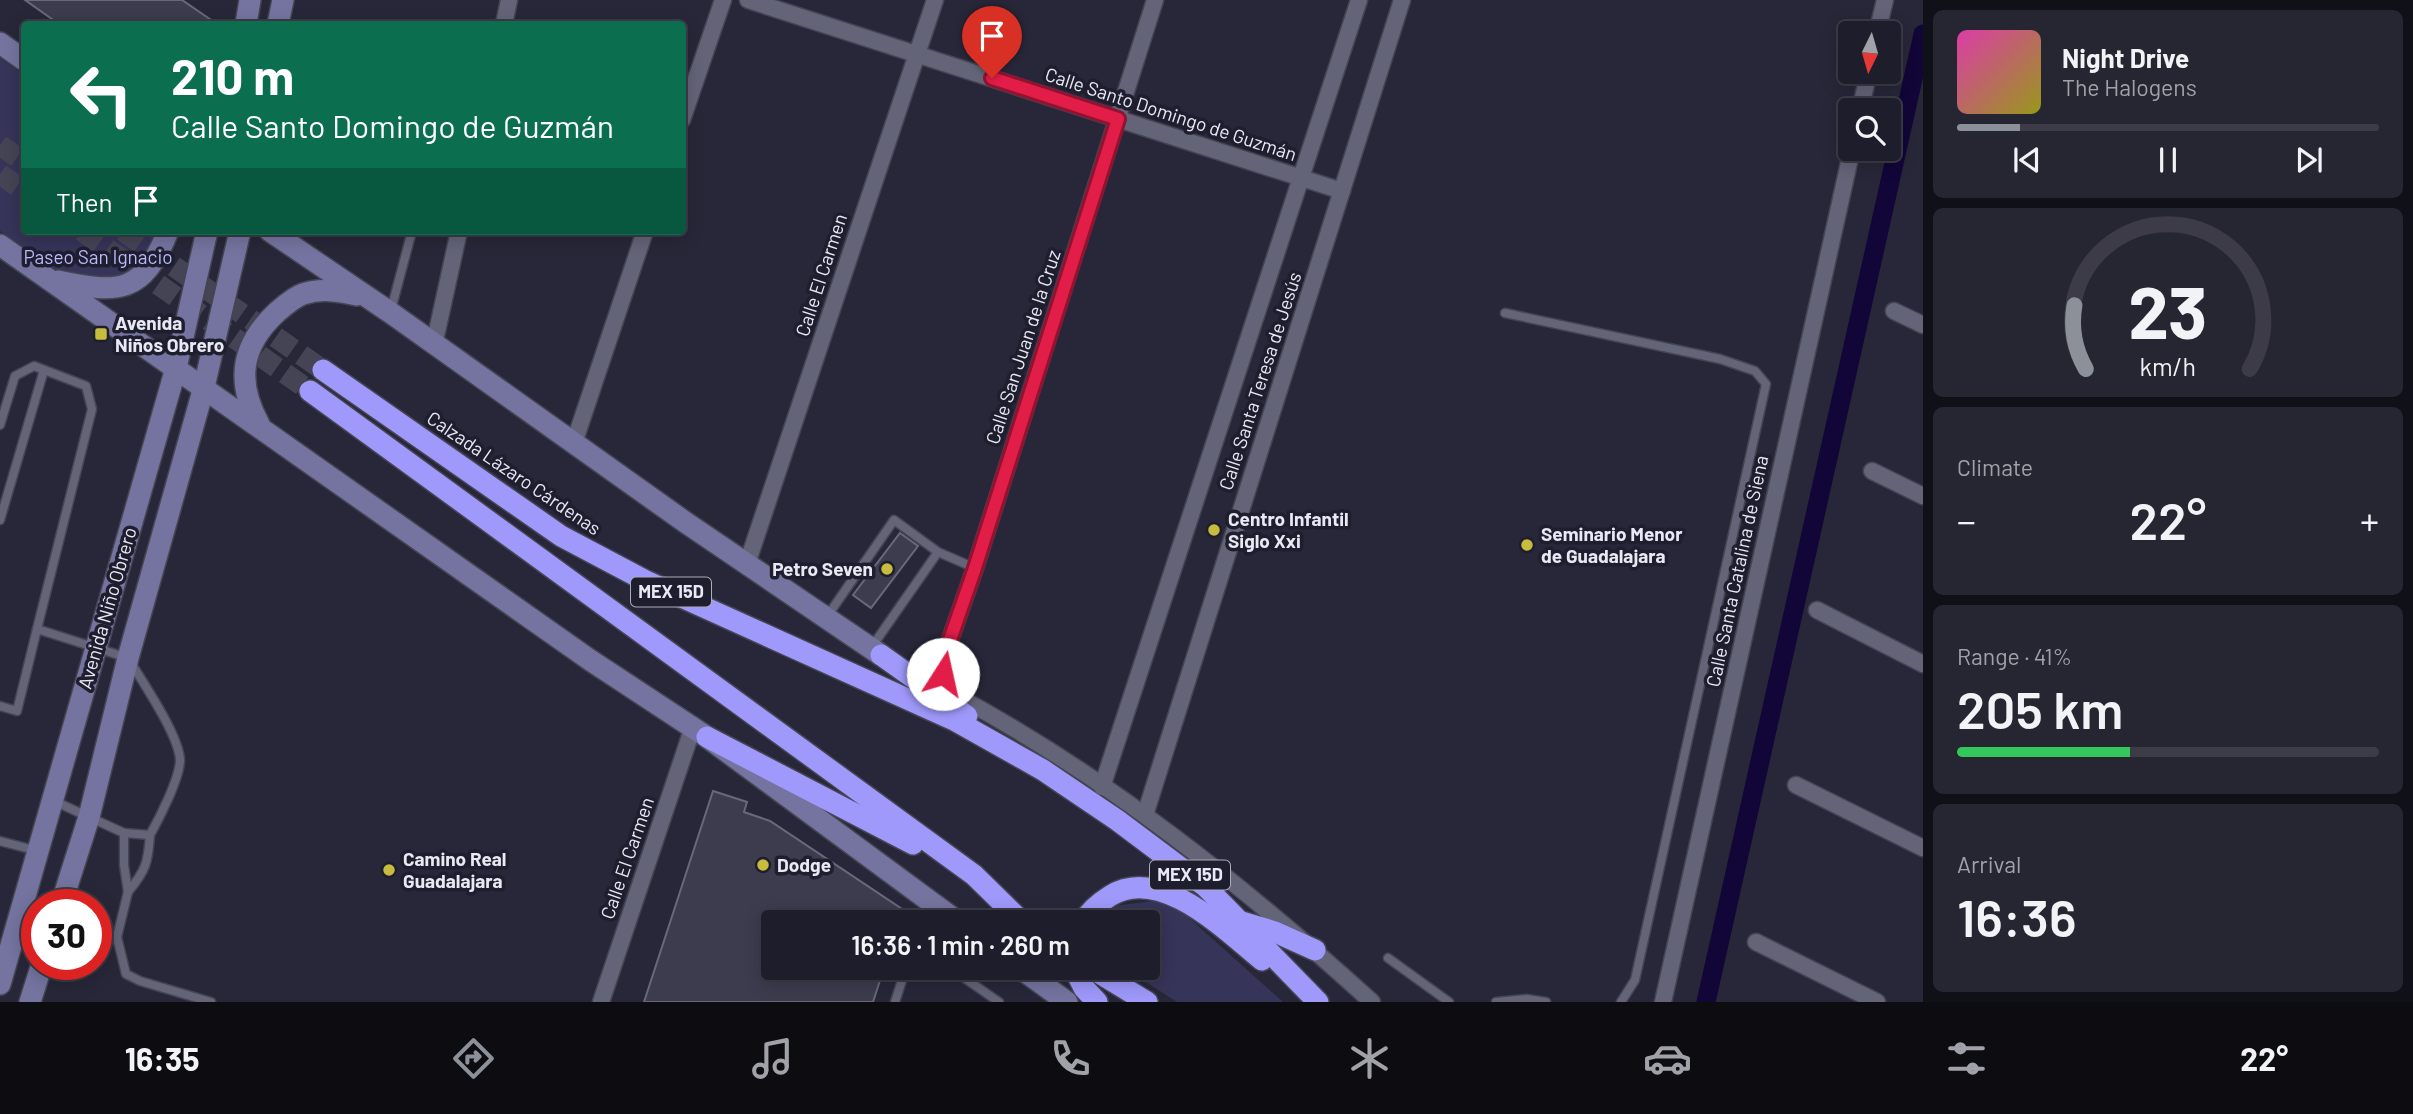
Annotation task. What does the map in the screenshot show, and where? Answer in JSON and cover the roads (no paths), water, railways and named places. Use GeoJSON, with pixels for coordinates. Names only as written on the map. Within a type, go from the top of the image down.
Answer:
{"type":"FeatureCollection","features":[{"type":"Feature","properties":{"kind":"highway","name":"Calzada Lázaro Cárdenas"},"geometry":{"type":"LineString","coordinates":[[323,370],[561,536],[646,581],[956,722],[1043,770],[1117,820],[1205,886],[1316,1002]]}},
{"type":"Feature","properties":{"kind":"highway","name":"MEX 15D"},"geometry":{"type":"LineString","coordinates":[[310,391],[974,875],[1010,910]]}},
{"type":"Feature","properties":{"kind":"highway"},"geometry":{"type":"LineString","coordinates":[[876,652],[1043,770]]}},
{"type":"Feature","properties":{"kind":"highway"},"geometry":{"type":"LineString","coordinates":[[700,732],[974,875]]}},
{"type":"Feature","properties":{"kind":"highway"},"geometry":{"type":"LineString","coordinates":[[1093,910],[1120,890],[1148,888],[1174,895],[1199,910],[1316,1002]]}},
{"type":"Feature","properties":{"kind":"highway"},"geometry":{"type":"LineString","coordinates":[[1240,921],[1275,932],[1315,950]]}},
{"type":"Feature","properties":{"kind":"highway"},"geometry":{"type":"LineString","coordinates":[[1080,980],[1097,1002]]}},
{"type":"Feature","properties":{"kind":"highway"},"geometry":{"type":"LineString","coordinates":[[1111,980],[1147,1002]]}},
{"type":"Feature","properties":{"kind":"street"},"geometry":{"type":"LineString","coordinates":[[246,21],[250,0]]}},
{"type":"Feature","properties":{"kind":"street"},"geometry":{"type":"LineString","coordinates":[[279,21],[283,0]]}},
{"type":"Feature","properties":{"kind":"street"},"geometry":{"type":"LineString","coordinates":[[505,21],[509,0]]}},
{"type":"Feature","properties":{"kind":"street"},"geometry":{"type":"LineString","coordinates":[[686,108],[723,0]]}},
{"type":"Feature","properties":{"kind":"street","name":"Calle Santo Domingo de Guzmán"},"geometry":{"type":"LineString","coordinates":[[748,0],[1342,191]]}},
{"type":"Feature","properties":{"kind":"street","name":"Calle El Carmen"},"geometry":{"type":"LineString","coordinates":[[747,564],[935,0]]}},
{"type":"Feature","properties":{"kind":"street","name":"Calle San Juan de la Cruz"},"geometry":{"type":"LineString","coordinates":[[963,700],[947,684],[943,674],[943,660],[975,568],[1155,0]]}},
{"type":"Feature","properties":{"kind":"street","name":"Calle Santa Teresa de Jesús"},"geometry":{"type":"LineString","coordinates":[[1102,787],[1359,0]]}},
{"type":"Feature","properties":{"kind":"street","name":"Calle Santa Teresa de Jesús"},"geometry":{"type":"LineString","coordinates":[[1145,815],[1402,0]]}},
{"type":"Feature","properties":{"kind":"street"},"geometry":{"type":"LineString","coordinates":[[1880,21],[1885,0]]}},
{"type":"Feature","properties":{"kind":"street"},"geometry":{"type":"LineString","coordinates":[[0,43],[21,58]]}},
{"type":"Feature","properties":{"kind":"street","name":"Calle Santa Catalina de Siena"},"geometry":{"type":"LineString","coordinates":[[1663,1002],[1849,161]]}},
{"type":"Feature","properties":{"kind":"street"},"geometry":{"type":"LineString","coordinates":[[49,279],[98,289],[122,287],[143,275],[160,251],[166,235]]}},
{"type":"Feature","properties":{"kind":"street","name":"Avenida Niño Obrero"},"geometry":{"type":"LineString","coordinates":[[1,981],[176,368],[206,235]]}},
{"type":"Feature","properties":{"kind":"street","name":"Avenida Niño Obrero"},"geometry":{"type":"LineString","coordinates":[[66,889],[89,817],[128,658],[204,387],[239,235]]}},
{"type":"Feature","properties":{"kind":"street"},"geometry":{"type":"LineString","coordinates":[[276,235],[825,618],[876,652],[1047,750],[1145,815],[1223,874],[1315,950],[1372,1002]]}},
{"type":"Feature","properties":{"kind":"street"},"geometry":{"type":"LineString","coordinates":[[434,345],[458,235]]}},
{"type":"Feature","properties":{"kind":"street"},"geometry":{"type":"LineString","coordinates":[[573,443],[644,235]]}},
{"type":"Feature","properties":{"kind":"street"},"geometry":{"type":"LineString","coordinates":[[0,245],[590,660],[700,732],[942,910]]}},
{"type":"Feature","properties":{"kind":"street"},"geometry":{"type":"LineString","coordinates":[[261,427],[248,404],[244,382],[249,351],[264,323],[302,294],[332,290],[363,296]]}},
{"type":"Feature","properties":{"kind":"street"},"geometry":{"type":"LineString","coordinates":[[1894,311],[1923,325]]}},
{"type":"Feature","properties":{"kind":"street"},"geometry":{"type":"LineString","coordinates":[[1872,471],[1923,496]]}},
{"type":"Feature","properties":{"kind":"street"},"geometry":{"type":"LineString","coordinates":[[1817,611],[1923,664]]}},
{"type":"Feature","properties":{"kind":"street","name":"Calle El Carmen"},"geometry":{"type":"LineString","coordinates":[[601,1002],[700,732]]}},
{"type":"Feature","properties":{"kind":"street"},"geometry":{"type":"LineString","coordinates":[[1796,785],[1923,848]]}},
{"type":"Feature","properties":{"kind":"street"},"geometry":{"type":"LineString","coordinates":[[1756,942],[1877,1002]]}},
{"type":"Feature","properties":{"kind":"street"},"geometry":{"type":"LineString","coordinates":[[30,1002],[37,980]]}},
{"type":"Feature","properties":{"kind":"street"},"geometry":{"type":"LineString","coordinates":[[1037,980],[1067,1002]]}},
{"type":"Feature","properties":{"kind":"lane"},"geometry":{"type":"LineString","coordinates":[[391,313],[411,235]]}},
{"type":"Feature","properties":{"kind":"lane"},"geometry":{"type":"LineString","coordinates":[[1505,313],[1720,359],[1755,371],[1766,384],[1635,980],[1621,1002]]}},
{"type":"Feature","properties":{"kind":"lane"},"geometry":{"type":"LineString","coordinates":[[0,425],[15,376],[34,366],[86,387],[92,409],[17,711],[0,706]]}},
{"type":"Feature","properties":{"kind":"lane"},"geometry":{"type":"LineString","coordinates":[[0,520],[44,370]]}},
{"type":"Feature","properties":{"kind":"lane"},"geometry":{"type":"LineString","coordinates":[[825,618],[894,520],[938,552],[975,568]]}},
{"type":"Feature","properties":{"kind":"lane"},"geometry":{"type":"LineString","coordinates":[[876,652],[938,552]]}},
{"type":"Feature","properties":{"kind":"lane"},"geometry":{"type":"LineString","coordinates":[[37,629],[128,658],[173,734],[180,760],[165,810],[149,835],[148,861],[143,874],[128,892]]}},
{"type":"Feature","properties":{"kind":"lane"},"geometry":{"type":"LineString","coordinates":[[52,800],[124,833],[149,835]]}},
{"type":"Feature","properties":{"kind":"lane"},"geometry":{"type":"LineString","coordinates":[[124,833],[124,865],[128,892],[117,937],[126,974],[140,981],[211,1002]]}},
{"type":"Feature","properties":{"kind":"lane"},"geometry":{"type":"LineString","coordinates":[[0,841],[38,851]]}},
{"type":"Feature","properties":{"kind":"lane"},"geometry":{"type":"LineString","coordinates":[[1388,958],[1449,1002]]}},
{"type":"Feature","properties":{"kind":"lane"},"geometry":{"type":"LineString","coordinates":[[895,1002],[902,980]]}},
{"type":"Feature","properties":{"kind":"lane"},"geometry":{"type":"LineString","coordinates":[[967,980],[999,1002]]}},
{"type":"Feature","properties":{"kind":"lane"},"geometry":{"type":"LineString","coordinates":[[1496,1002],[1527,999],[1546,1002]]}},
{"type":"Feature","properties":{"kind":"waterway"},"geometry":{"type":"LineString","coordinates":[[1706,1002],[1923,34]]}},
{"type":"Feature","properties":{"kind":"tunnel"},"geometry":{"type":"LineString","coordinates":[[0,145],[21,160]]}},
{"type":"Feature","properties":{"kind":"tunnel"},"geometry":{"type":"LineString","coordinates":[[0,174],[21,189]]}},
{"type":"Feature","properties":{"kind":"tunnel"},"geometry":{"type":"LineString","coordinates":[[88,235],[310,391]]}},
{"type":"Feature","properties":{"kind":"tunnel"},"geometry":{"type":"LineString","coordinates":[[129,235],[323,370]]}},
{"type":"Feature","properties":{"kind":"place","name":"Avenida Niños Obrero"},"geometry":{"type":"Point","coordinates":[101,334]}},
{"type":"Feature","properties":{"kind":"place","name":"Centro Infantil Siglo Xxi"},"geometry":{"type":"Point","coordinates":[1214,530]}},
{"type":"Feature","properties":{"kind":"place","name":"Seminario Menor de Guadalajara"},"geometry":{"type":"Point","coordinates":[1527,545]}},
{"type":"Feature","properties":{"kind":"place","name":"Petro Seven"},"geometry":{"type":"Point","coordinates":[887,569]}},
{"type":"Feature","properties":{"kind":"place","name":"Dodge"},"geometry":{"type":"Point","coordinates":[763,865]}},
{"type":"Feature","properties":{"kind":"place","name":"Camino Real Guadalajara"},"geometry":{"type":"Point","coordinates":[389,870]}},
{"type":"Feature","properties":{"kind":"park label","name":"Paseo San Ignacio"},"geometry":{"type":"Point","coordinates":[98,257]}}]}
